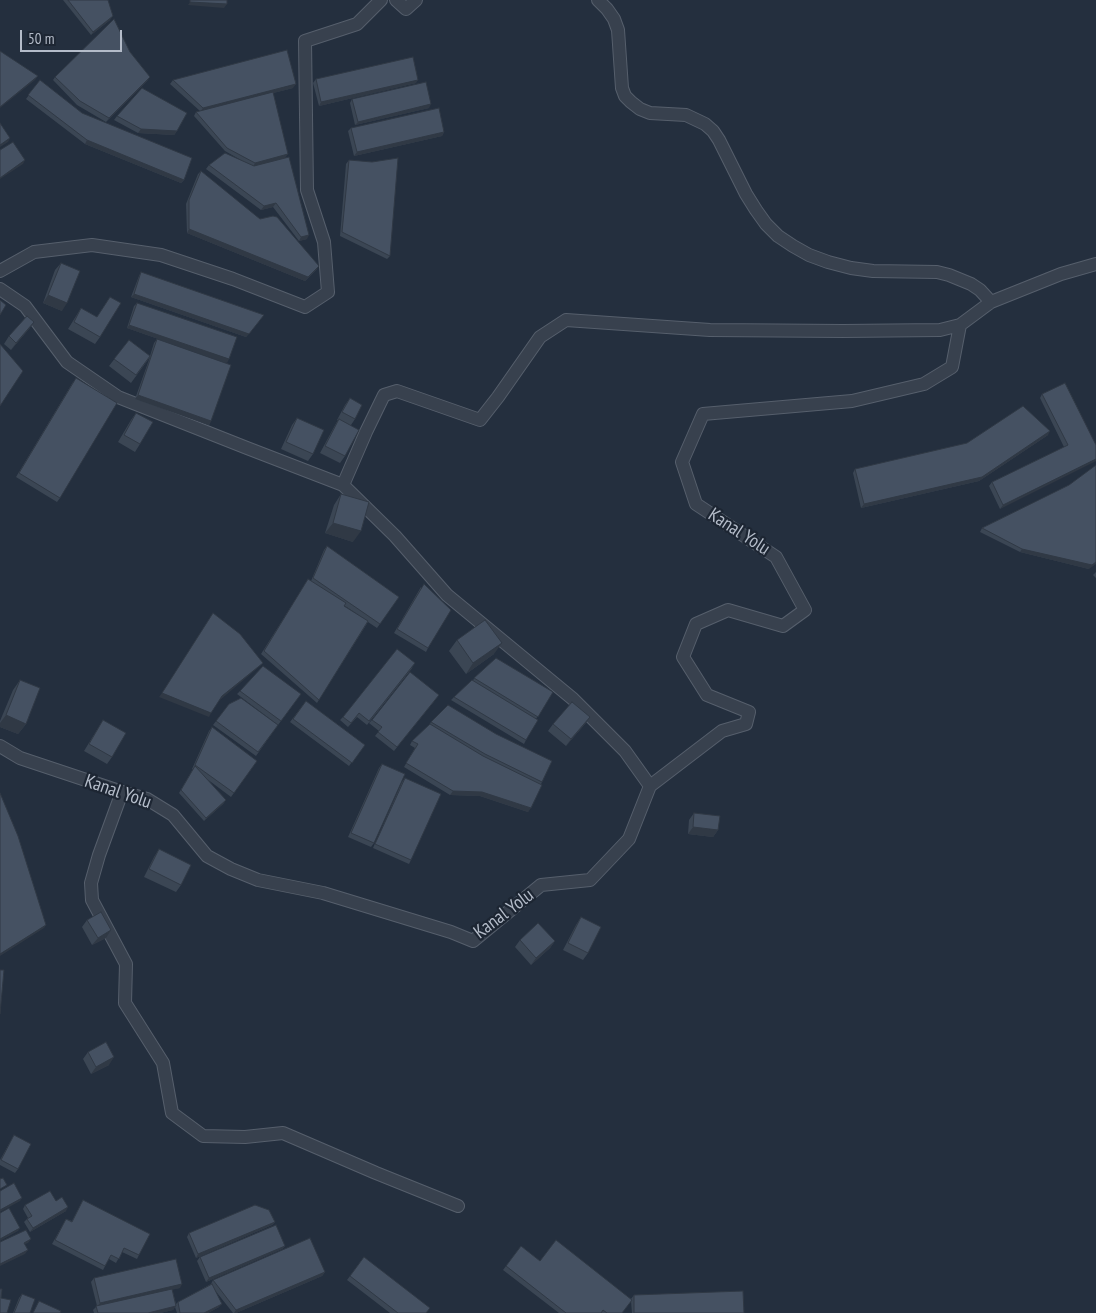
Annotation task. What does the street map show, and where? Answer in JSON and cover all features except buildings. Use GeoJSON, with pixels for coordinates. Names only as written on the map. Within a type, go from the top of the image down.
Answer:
{"type":"FeatureCollection","features":[{"type":"Feature","properties":{"kind":"street"},"geometry":{"type":"LineString","coordinates":[[0,271],[34,252],[92,245],[162,255],[233,279],[305,308],[328,292],[324,242],[307,190],[305,41],[357,24],[381,0]]}},
{"type":"Feature","properties":{"kind":"street"},"geometry":{"type":"LineString","coordinates":[[396,0],[406,9],[416,0]]}},
{"type":"Feature","properties":{"kind":"street"},"geometry":{"type":"LineString","coordinates":[[598,0],[614,19],[618,30],[622,88],[625,96],[640,109],[650,113],[686,115],[697,119],[713,131],[746,194],[766,224],[778,236],[809,255],[851,268],[873,271],[937,272],[949,275],[972,284],[991,302]]}},
{"type":"Feature","properties":{"kind":"street"},"geometry":{"type":"LineString","coordinates":[[343,485],[384,395],[397,391],[480,420],[540,337],[566,320],[710,330],[940,330],[960,325],[991,302],[1061,274],[1096,264]]}},
{"type":"Feature","properties":{"kind":"street"},"geometry":{"type":"LineString","coordinates":[[0,289],[25,306],[67,362],[118,397],[343,485],[395,536],[448,595],[580,706],[625,751],[650,786]]}},
{"type":"Feature","properties":{"kind":"street","name":"Kanal Yolu"},"geometry":{"type":"LineString","coordinates":[[0,746],[20,758],[147,799],[173,815],[207,856],[231,869],[258,880],[323,893],[451,932],[473,941],[541,885],[590,880],[629,839],[650,786],[722,731],[746,724],[749,712],[707,695],[683,657],[696,624],[728,610],[782,626],[805,610],[776,557],[696,504],[682,462],[703,414],[852,401],[924,384],[952,367],[960,325]]}},
{"type":"Feature","properties":{"kind":"street"},"geometry":{"type":"LineString","coordinates":[[122,792],[91,883],[92,900],[126,964],[125,1003],[162,1063],[172,1114],[202,1136],[245,1137],[283,1133],[458,1206]]}}]}
